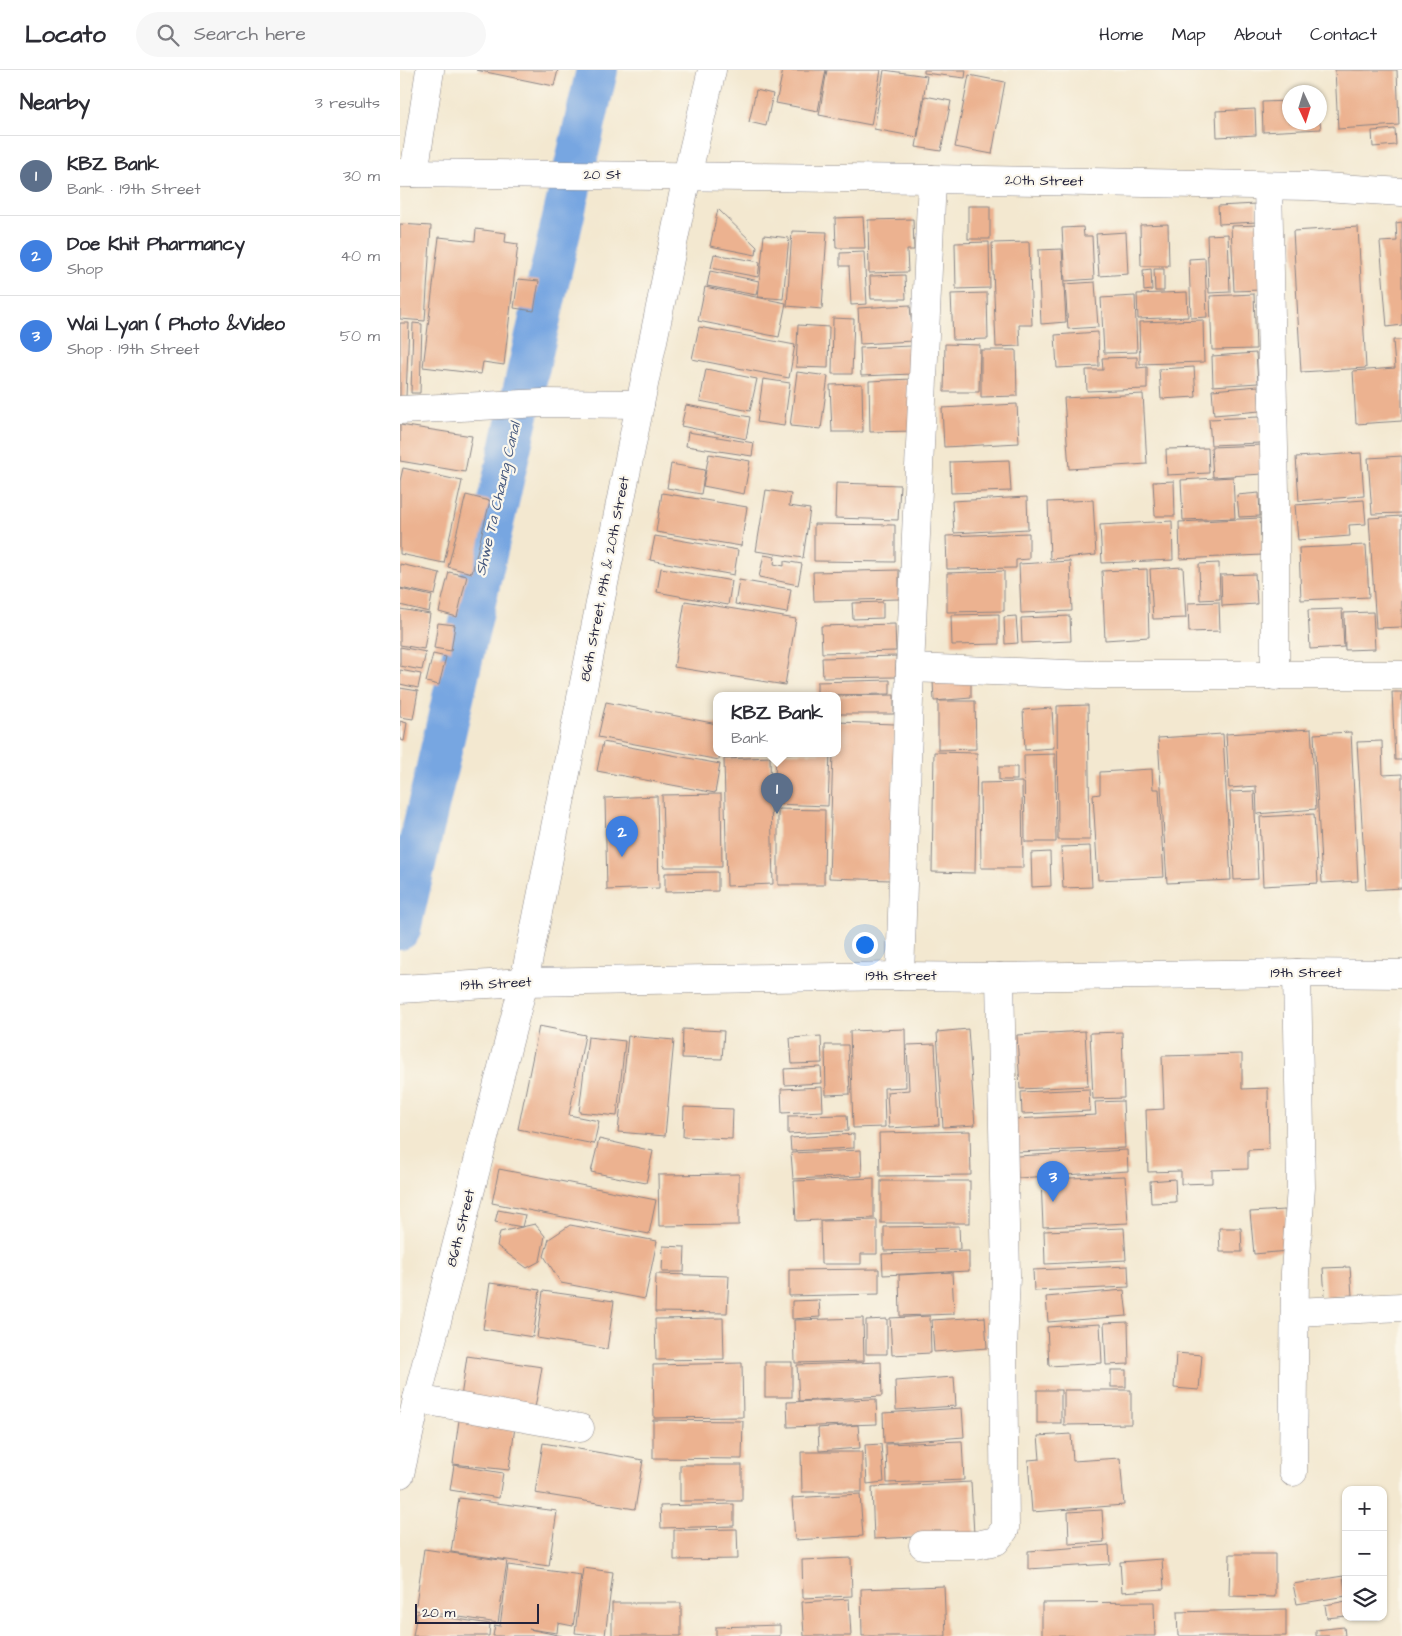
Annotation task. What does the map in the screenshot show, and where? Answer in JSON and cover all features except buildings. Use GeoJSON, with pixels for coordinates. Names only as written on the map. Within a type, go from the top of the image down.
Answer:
{"type":"FeatureCollection","features":[{"type":"Feature","properties":{"kind":"street"},"geometry":{"type":"LineString","coordinates":[[407,173],[430,70]]}},
{"type":"Feature","properties":{"kind":"street","name":"86th Street, 19th & 20th Street"},"geometry":{"type":"LineString","coordinates":[[524,982],[687,176],[712,70]]}},
{"type":"Feature","properties":{"kind":"street","name":"20 St"},"geometry":{"type":"LineString","coordinates":[[407,173],[687,176]]}},
{"type":"Feature","properties":{"kind":"street","name":"20th Street"},"geometry":{"type":"LineString","coordinates":[[687,176],[1268,186],[1402,192]]}},
{"type":"Feature","properties":{"kind":"street"},"geometry":{"type":"LineString","coordinates":[[900,976],[910,668],[932,179]]}},
{"type":"Feature","properties":{"kind":"street"},"geometry":{"type":"LineString","coordinates":[[1268,186],[1275,492],[1275,676]]}},
{"type":"Feature","properties":{"kind":"street"},"geometry":{"type":"LineString","coordinates":[[400,410],[543,403],[640,404]]}},
{"type":"Feature","properties":{"kind":"street"},"geometry":{"type":"LineString","coordinates":[[910,668],[1093,675],[1402,675]]}},
{"type":"Feature","properties":{"kind":"street"},"geometry":{"type":"LineString","coordinates":[[1293,1472],[1295,1272],[1301,1187],[1297,973]]}},
{"type":"Feature","properties":{"kind":"street","name":"19th Street"},"geometry":{"type":"LineString","coordinates":[[400,989],[524,982],[900,976],[1402,974]]}},
{"type":"Feature","properties":{"kind":"street"},"geometry":{"type":"LineString","coordinates":[[923,1545],[976,1545],[996,1541],[1005,1529],[1003,1349],[1006,1276],[1000,976]]}},
{"type":"Feature","properties":{"kind":"street","name":"86th Street"},"geometry":{"type":"LineString","coordinates":[[400,1474],[417,1399],[524,982]]}},
{"type":"Feature","properties":{"kind":"street"},"geometry":{"type":"LineString","coordinates":[[1295,1312],[1402,1307]]}},
{"type":"Feature","properties":{"kind":"street"},"geometry":{"type":"LineString","coordinates":[[417,1399],[580,1428]]}},
{"type":"Feature","properties":{"kind":"waterway","name":"Shwe Ta Chaung Canal"},"geometry":{"type":"LineString","coordinates":[[400,929],[597,70]]}},
{"type":"Feature","properties":{"kind":"place","name":"KBZ Bank"},"geometry":{"type":"Point","coordinates":[777,814]}},
{"type":"Feature","properties":{"kind":"place","name":"Doe Khit Pharmancy"},"geometry":{"type":"Point","coordinates":[622,857]}},
{"type":"Feature","properties":{"kind":"place","name":"Wai Lyan ( Photo &Video"},"geometry":{"type":"Point","coordinates":[1053,1202]}}]}
